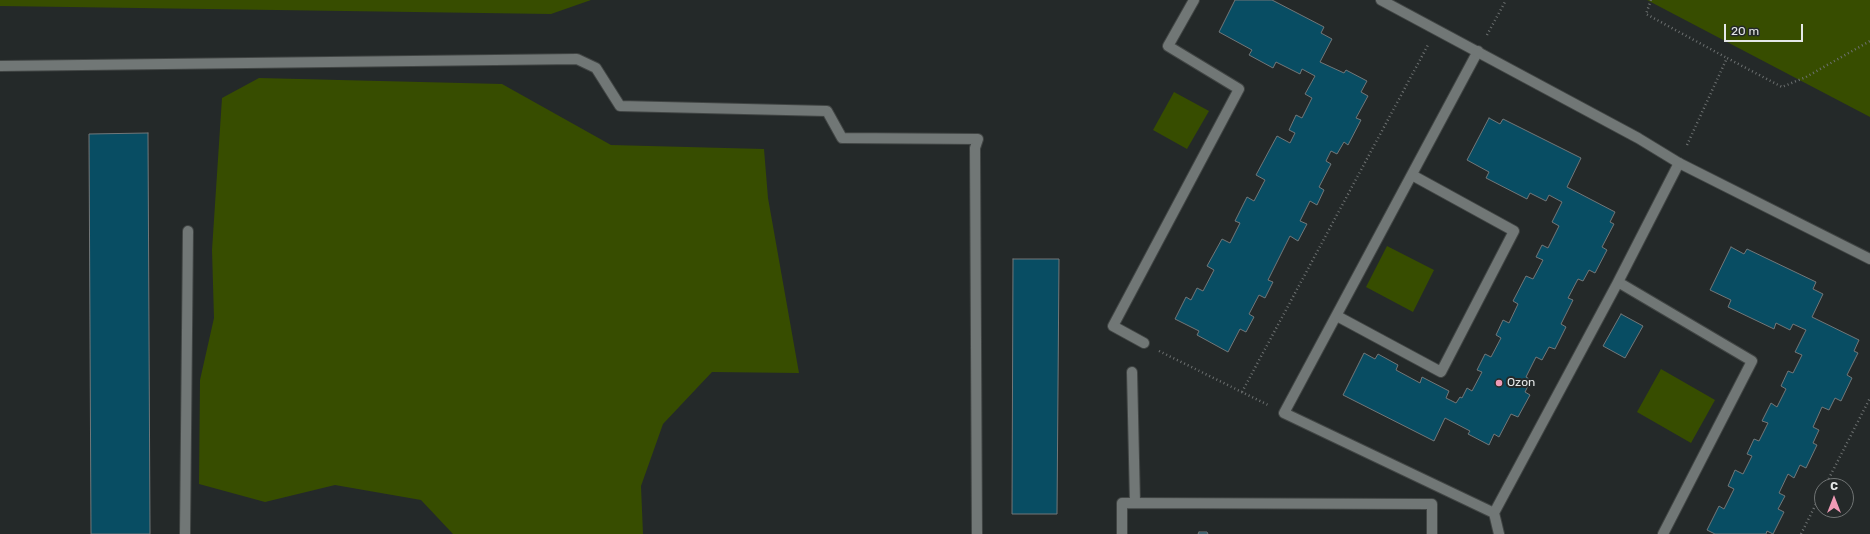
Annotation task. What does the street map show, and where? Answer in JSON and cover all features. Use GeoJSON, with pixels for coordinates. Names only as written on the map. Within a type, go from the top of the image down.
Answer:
{"type":"FeatureCollection","features":[{"type":"Feature","properties":{"kind":"street"},"geometry":{"type":"LineString","coordinates":[[1144,343],[1113,326],[1239,88],[1168,46],[1194,0]]}},
{"type":"Feature","properties":{"kind":"street"},"geometry":{"type":"LineString","coordinates":[[1381,0],[1638,138],[1679,163],[1870,259]]}},
{"type":"Feature","properties":{"kind":"street"},"geometry":{"type":"LineString","coordinates":[[1478,51],[1284,413],[1494,513]]}},
{"type":"Feature","properties":{"kind":"street"},"geometry":{"type":"LineString","coordinates":[[0,66],[577,59],[596,68],[620,106],[827,111],[842,138],[978,139],[975,148],[978,534]]}},
{"type":"Feature","properties":{"kind":"street"},"geometry":{"type":"LineString","coordinates":[[1499,534],[1494,513],[1618,282],[1679,163]]}},
{"type":"Feature","properties":{"kind":"street"},"geometry":{"type":"LineString","coordinates":[[1336,316],[1441,372],[1514,231],[1412,176]]}},
{"type":"Feature","properties":{"kind":"street"},"geometry":{"type":"LineString","coordinates":[[186,534],[188,231]]}},
{"type":"Feature","properties":{"kind":"street"},"geometry":{"type":"LineString","coordinates":[[1618,282],[1752,361],[1663,534]]}},
{"type":"Feature","properties":{"kind":"street"},"geometry":{"type":"LineString","coordinates":[[1132,372],[1135,503]]}},
{"type":"Feature","properties":{"kind":"street"},"geometry":{"type":"LineString","coordinates":[[1432,534],[1432,504],[1440,487]]}},
{"type":"Feature","properties":{"kind":"street"},"geometry":{"type":"LineString","coordinates":[[1122,534],[1122,503],[1432,504]]}},
{"type":"Feature","properties":{"kind":"path"},"geometry":{"type":"LineString","coordinates":[[1478,51],[1506,0]]}},
{"type":"Feature","properties":{"kind":"path"},"geometry":{"type":"LineString","coordinates":[[1651,0],[1646,14],[1782,87],[1806,77],[1870,41]]}},
{"type":"Feature","properties":{"kind":"path"},"geometry":{"type":"LineString","coordinates":[[1242,392],[1437,29]]}},
{"type":"Feature","properties":{"kind":"path"},"geometry":{"type":"LineString","coordinates":[[1679,163],[1727,58]]}},
{"type":"Feature","properties":{"kind":"path"},"geometry":{"type":"LineString","coordinates":[[1144,343],[1284,413]]}},
{"type":"Feature","properties":{"kind":"path"},"geometry":{"type":"LineString","coordinates":[[1829,478],[1870,398]]}},
{"type":"Feature","properties":{"kind":"path"},"geometry":{"type":"LineString","coordinates":[[1801,534],[1814,508]]}},
{"type":"Feature","properties":{"kind":"green space"},"geometry":{"type":"Polygon","coordinates":[[[0,0],[591,0],[551,14],[0,6],[0,0]]]}},
{"type":"Feature","properties":{"kind":"green space"},"geometry":{"type":"Polygon","coordinates":[[[1647,0],[1870,0],[1870,117],[1647,0]]]}},
{"type":"Feature","properties":{"kind":"green space"},"geometry":{"type":"Polygon","coordinates":[[[259,78],[502,84],[611,145],[764,149],[768,198],[799,373],[712,372],[663,424],[641,486],[643,534],[453,534],[421,500],[335,485],[265,502],[199,484],[200,380],[214,318],[212,250],[222,98],[259,78]]]}},
{"type":"Feature","properties":{"kind":"green space"},"geometry":{"type":"Polygon","coordinates":[[[1174,92],[1209,111],[1187,149],[1153,130],[1174,92]]]}},
{"type":"Feature","properties":{"kind":"green space"},"geometry":{"type":"Polygon","coordinates":[[[1387,246],[1434,270],[1413,312],[1366,287],[1387,246]]]}},
{"type":"Feature","properties":{"kind":"green space"},"geometry":{"type":"Polygon","coordinates":[[[1661,369],[1715,400],[1691,443],[1637,412],[1661,369]]]}},
{"type":"Feature","properties":{"kind":"building"},"geometry":{"type":"Polygon","coordinates":[[[1235,0],[1272,0],[1324,27],[1321,33],[1332,39],[1320,62],[1344,73],[1346,70],[1367,81],[1361,92],[1368,96],[1356,118],[1361,120],[1348,145],[1344,142],[1337,154],[1331,151],[1326,161],[1331,164],[1319,187],[1324,190],[1317,205],[1310,201],[1300,221],[1307,224],[1298,241],[1290,236],[1268,280],[1273,282],[1265,298],[1259,295],[1249,314],[1254,317],[1246,332],[1240,329],[1228,352],[1197,335],[1199,331],[1175,319],[1186,297],[1191,300],[1197,288],[1203,291],[1214,270],[1207,266],[1222,239],[1230,243],[1240,223],[1235,221],[1247,197],[1254,201],[1265,180],[1256,175],[1277,136],[1290,143],[1295,133],[1289,130],[1296,115],[1302,118],[1312,98],[1305,94],[1315,76],[1302,69],[1300,74],[1276,62],[1273,68],[1249,55],[1252,50],[1219,32],[1235,0]]]}},
{"type":"Feature","properties":{"kind":"building"},"geometry":{"type":"Polygon","coordinates":[[[1489,118],[1500,124],[1503,119],[1581,158],[1567,187],[1615,212],[1610,222],[1614,224],[1602,247],[1607,250],[1595,273],[1589,270],[1583,281],[1578,279],[1568,298],[1573,300],[1561,324],[1566,327],[1555,349],[1549,347],[1542,360],[1536,357],[1526,377],[1531,380],[1525,392],[1530,395],[1518,417],[1511,414],[1499,437],[1494,434],[1489,445],[1468,434],[1470,431],[1445,418],[1434,441],[1343,395],[1364,353],[1375,359],[1378,354],[1398,365],[1396,370],[1420,383],[1422,377],[1449,391],[1446,398],[1456,403],[1460,397],[1462,398],[1467,388],[1472,391],[1482,372],[1477,370],[1485,354],[1491,357],[1501,338],[1496,335],[1503,320],[1509,323],[1518,304],[1513,301],[1526,276],[1533,279],[1543,260],[1536,257],[1542,245],[1548,248],[1559,226],[1552,222],[1562,202],[1549,195],[1546,201],[1530,193],[1527,199],[1486,178],[1489,172],[1467,160],[1489,118]]]}},
{"type":"Feature","properties":{"kind":"building"},"geometry":{"type":"Polygon","coordinates":[[[148,133],[150,534],[91,534],[89,134],[148,133]]]}},
{"type":"Feature","properties":{"kind":"building"},"geometry":{"type":"Polygon","coordinates":[[[1731,247],[1744,254],[1747,249],[1816,282],[1813,289],[1823,294],[1812,317],[1859,340],[1854,351],[1858,353],[1847,375],[1852,378],[1841,401],[1835,398],[1829,410],[1822,407],[1813,427],[1819,430],[1813,443],[1817,445],[1806,468],[1800,465],[1794,478],[1788,474],[1779,493],[1785,496],[1778,509],[1784,512],[1773,534],[1767,531],[1766,534],[1715,534],[1707,530],[1719,506],[1724,509],[1734,489],[1728,486],[1735,470],[1743,474],[1752,456],[1747,454],[1754,439],[1759,441],[1768,423],[1762,421],[1771,403],[1777,407],[1786,389],[1781,386],[1788,371],[1793,373],[1802,355],[1795,352],[1806,330],[1793,324],[1790,330],[1776,323],[1774,329],[1728,307],[1731,300],[1710,290],[1731,247]]]}},
{"type":"Feature","properties":{"kind":"building"},"geometry":{"type":"Polygon","coordinates":[[[1013,259],[1059,259],[1057,514],[1012,514],[1013,259]]]}},
{"type":"Feature","properties":{"kind":"building"},"geometry":{"type":"Polygon","coordinates":[[[1621,314],[1643,326],[1625,358],[1603,346],[1621,314]]]}},
{"type":"Feature","properties":{"kind":"building"},"geometry":{"type":"Polygon","coordinates":[[[1199,532],[1207,532],[1208,534],[1198,534],[1199,532]]]}},
{"type":"Feature","properties":{"kind":"place","name":"Ozon"},"geometry":{"type":"Point","coordinates":[1499,383]}}]}
